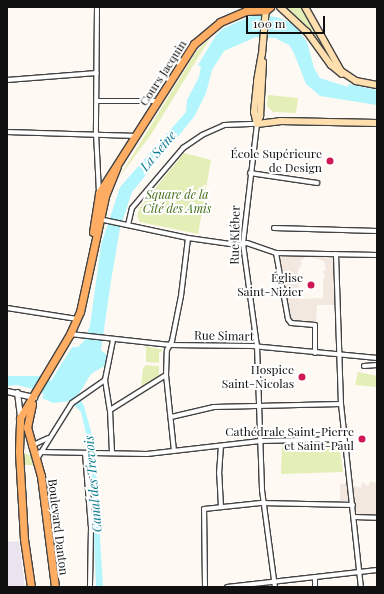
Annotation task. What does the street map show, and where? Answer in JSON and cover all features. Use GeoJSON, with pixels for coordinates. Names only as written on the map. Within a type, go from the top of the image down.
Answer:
{"type":"FeatureCollection","features":[{"type":"Feature","properties":{"kind":"main road"},"geometry":{"type":"LineString","coordinates":[[280,7],[291,15],[336,70],[348,78],[377,85]]}},
{"type":"Feature","properties":{"kind":"main road"},"geometry":{"type":"LineString","coordinates":[[305,7],[334,60],[348,78]]}},
{"type":"Feature","properties":{"kind":"main road","name":"Cours Jacquin"},"geometry":{"type":"LineString","coordinates":[[35,395],[77,319],[99,219],[102,195],[117,167],[197,41],[220,22],[248,9],[267,10]]}},
{"type":"Feature","properties":{"kind":"main road","name":"Rue Kléber"},"geometry":{"type":"LineString","coordinates":[[257,124],[254,112],[256,88],[267,10]]}},
{"type":"Feature","properties":{"kind":"main road"},"geometry":{"type":"LineString","coordinates":[[257,124],[280,121],[377,123]]}},
{"type":"Feature","properties":{"kind":"main road"},"geometry":{"type":"LineString","coordinates":[[31,587],[24,540],[19,451],[20,418],[35,395]]}},
{"type":"Feature","properties":{"kind":"main road","name":"Boulevard Danton"},"geometry":{"type":"LineString","coordinates":[[35,395],[27,427],[30,446],[40,476],[54,587]]}},
{"type":"Feature","properties":{"kind":"main road"},"geometry":{"type":"LineString","coordinates":[[19,451],[30,446]]}},
{"type":"Feature","properties":{"kind":"street"},"geometry":{"type":"LineString","coordinates":[[97,7],[98,101],[96,133],[102,195]]}},
{"type":"Feature","properties":{"kind":"street"},"geometry":{"type":"LineString","coordinates":[[7,80],[97,72]]}},
{"type":"Feature","properties":{"kind":"street"},"geometry":{"type":"LineString","coordinates":[[98,101],[158,101]]}},
{"type":"Feature","properties":{"kind":"street"},"geometry":{"type":"LineString","coordinates":[[126,224],[132,208],[183,148],[202,135],[224,125],[257,124]]}},
{"type":"Feature","properties":{"kind":"street","name":"Rue Kléber"},"geometry":{"type":"LineString","coordinates":[[257,124],[250,173],[243,244],[257,346],[263,503],[275,587]]}},
{"type":"Feature","properties":{"kind":"street"},"geometry":{"type":"LineString","coordinates":[[7,132],[96,133],[136,136]]}},
{"type":"Feature","properties":{"kind":"street"},"geometry":{"type":"LineString","coordinates":[[250,173],[317,183]]}},
{"type":"Feature","properties":{"kind":"street"},"geometry":{"type":"LineString","coordinates":[[99,219],[188,238],[238,245],[243,244],[276,252],[377,255]]}},
{"type":"Feature","properties":{"kind":"street"},"geometry":{"type":"LineString","coordinates":[[274,228],[377,231]]}},
{"type":"Feature","properties":{"kind":"street"},"geometry":{"type":"LineString","coordinates":[[174,451],[166,375],[167,350],[170,345],[184,280],[188,238]]}},
{"type":"Feature","properties":{"kind":"street"},"geometry":{"type":"LineString","coordinates":[[276,252],[288,319],[291,323],[315,326],[315,353]]}},
{"type":"Feature","properties":{"kind":"street"},"geometry":{"type":"LineString","coordinates":[[336,254],[338,354],[341,404],[361,587]]}},
{"type":"Feature","properties":{"kind":"street"},"geometry":{"type":"LineString","coordinates":[[7,308],[77,319]]}},
{"type":"Feature","properties":{"kind":"street","name":"Rue Simart"},"geometry":{"type":"LineString","coordinates":[[70,334],[113,340],[170,345],[257,346],[377,358]]}},
{"type":"Feature","properties":{"kind":"street"},"geometry":{"type":"LineString","coordinates":[[112,453],[110,410],[105,380],[113,340]]}},
{"type":"Feature","properties":{"kind":"street"},"geometry":{"type":"LineString","coordinates":[[364,366],[377,365]]}},
{"type":"Feature","properties":{"kind":"street"},"geometry":{"type":"LineString","coordinates":[[110,410],[166,375]]}},
{"type":"Feature","properties":{"kind":"street"},"geometry":{"type":"LineString","coordinates":[[36,461],[48,437],[72,403],[105,380]]}},
{"type":"Feature","properties":{"kind":"street"},"geometry":{"type":"LineString","coordinates":[[7,391],[35,395]]}},
{"type":"Feature","properties":{"kind":"street"},"geometry":{"type":"LineString","coordinates":[[16,392],[20,418]]}},
{"type":"Feature","properties":{"kind":"street"},"geometry":{"type":"LineString","coordinates":[[171,417],[214,407],[259,404],[341,404]]}},
{"type":"Feature","properties":{"kind":"street"},"geometry":{"type":"LineString","coordinates":[[30,446],[48,437]]}},
{"type":"Feature","properties":{"kind":"street"},"geometry":{"type":"LineString","coordinates":[[40,452],[147,454],[260,441],[344,439]]}},
{"type":"Feature","properties":{"kind":"street"},"geometry":{"type":"LineString","coordinates":[[221,446],[219,474],[221,507]]}},
{"type":"Feature","properties":{"kind":"street"},"geometry":{"type":"LineString","coordinates":[[85,453],[91,526],[90,587]]}},
{"type":"Feature","properties":{"kind":"street"},"geometry":{"type":"LineString","coordinates":[[205,587],[202,510],[263,503],[353,505]]}},
{"type":"Feature","properties":{"kind":"street"},"geometry":{"type":"LineString","coordinates":[[354,517],[377,518]]}},
{"type":"Feature","properties":{"kind":"street"},"geometry":{"type":"LineString","coordinates":[[227,587],[377,570]]}},
{"type":"Feature","properties":{"kind":"street"},"geometry":{"type":"LineString","coordinates":[[315,577],[315,587]]}},
{"type":"Feature","properties":{"kind":"shaded area"},"geometry":{"type":"Polygon","coordinates":[[[276,253],[333,254],[335,305],[317,305],[316,322],[288,319],[276,253]],[[307,256],[300,261],[302,264],[298,270],[299,299],[323,298],[323,278],[325,277],[323,271],[326,270],[324,261],[307,256]]]}},
{"type":"Feature","properties":{"kind":"shaded area"},"geometry":{"type":"Polygon","coordinates":[[[371,481],[377,483],[377,516],[356,515],[352,485],[361,488],[362,482],[368,486],[371,481]]]}},
{"type":"Feature","properties":{"kind":"shaded area"},"geometry":{"type":"Polygon","coordinates":[[[347,483],[351,501],[340,501],[340,484],[347,483]]]}},
{"type":"Feature","properties":{"kind":"shaded area"},"geometry":{"type":"Polygon","coordinates":[[[19,541],[25,587],[7,587],[7,542],[19,541]]]}},
{"type":"Feature","properties":{"kind":"green space"},"geometry":{"type":"Polygon","coordinates":[[[285,7],[301,7],[318,40],[301,21],[285,7]]]}},
{"type":"Feature","properties":{"kind":"green space"},"geometry":{"type":"Polygon","coordinates":[[[210,38],[152,133],[118,179],[196,52],[210,38]]]}},
{"type":"Feature","properties":{"kind":"green space"},"geometry":{"type":"Polygon","coordinates":[[[268,95],[298,98],[296,113],[273,112],[267,106],[268,95]]]}},
{"type":"Feature","properties":{"kind":"green space","name":"Square de la Cité des Amis"},"geometry":{"type":"Polygon","coordinates":[[[184,153],[211,160],[198,234],[140,222],[137,216],[140,207],[184,153]]]}},
{"type":"Feature","properties":{"kind":"green space"},"geometry":{"type":"Polygon","coordinates":[[[146,346],[163,350],[159,353],[159,363],[146,362],[146,346]]]}},
{"type":"Feature","properties":{"kind":"green space"},"geometry":{"type":"Polygon","coordinates":[[[146,365],[159,366],[159,376],[141,386],[143,368],[146,365]]]}},
{"type":"Feature","properties":{"kind":"green space"},"geometry":{"type":"Polygon","coordinates":[[[358,372],[377,376],[377,387],[355,385],[358,372]]]}},
{"type":"Feature","properties":{"kind":"green space"},"geometry":{"type":"Polygon","coordinates":[[[334,440],[335,444],[339,444],[343,472],[281,474],[282,444],[334,440]]]}},
{"type":"Feature","properties":{"kind":"green space"},"geometry":{"type":"Polygon","coordinates":[[[24,453],[32,456],[35,465],[23,465],[24,453]]]}},
{"type":"Feature","properties":{"kind":"water"},"geometry":{"type":"Polygon","coordinates":[[[254,15],[277,17],[294,24],[307,42],[314,68],[320,78],[348,87],[348,84],[377,90],[377,105],[320,96],[306,84],[293,51],[289,45],[275,38],[256,37],[224,51],[212,70],[206,93],[194,117],[132,192],[120,228],[111,281],[101,350],[107,355],[106,365],[91,374],[78,395],[84,406],[92,435],[95,456],[103,587],[96,587],[91,456],[81,412],[70,401],[53,403],[42,398],[44,394],[33,389],[17,385],[7,386],[7,376],[40,376],[51,381],[72,347],[78,347],[84,341],[90,326],[101,245],[120,187],[186,112],[187,100],[199,77],[201,67],[198,65],[216,35],[224,28],[254,15]]]}},
{"type":"Feature","properties":{"kind":"place","name":"École Supérieure de Design"},"geometry":{"type":"Point","coordinates":[330,161]}},
{"type":"Feature","properties":{"kind":"place","name":"Église Saint-Nizier"},"geometry":{"type":"Point","coordinates":[311,285]}},
{"type":"Feature","properties":{"kind":"place","name":"Hospice Saint-Nicolas"},"geometry":{"type":"Point","coordinates":[302,377]}},
{"type":"Feature","properties":{"kind":"place","name":"Cathédrale Saint-Pierre et Saint-Paul"},"geometry":{"type":"Point","coordinates":[362,439]}},
{"type":"Feature","properties":{"kind":"water label","name":"La Seine"},"geometry":{"type":"Point","coordinates":[158,151]}},
{"type":"Feature","properties":{"kind":"water label","name":"Canal des Trevois"},"geometry":{"type":"Point","coordinates":[93,484]}}]}
